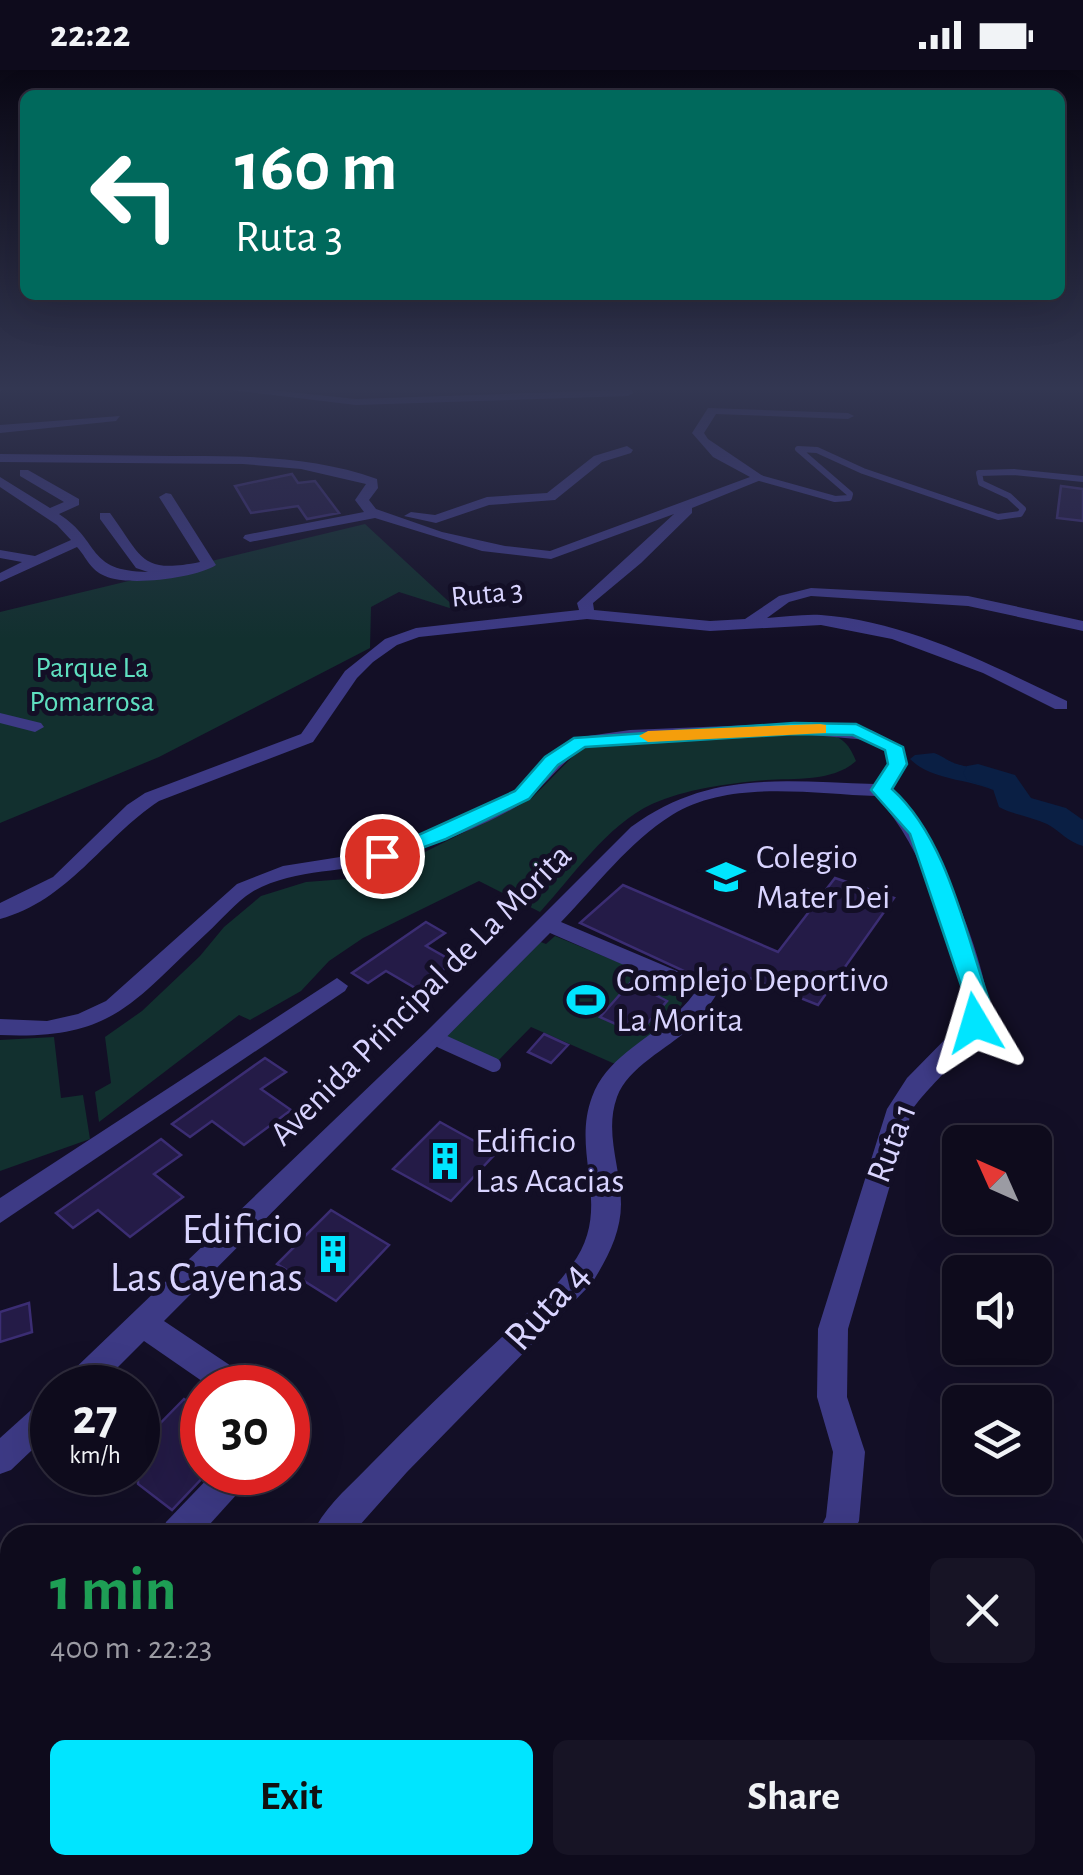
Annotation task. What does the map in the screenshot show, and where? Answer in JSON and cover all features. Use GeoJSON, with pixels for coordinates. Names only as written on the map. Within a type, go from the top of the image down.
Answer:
{"type":"FeatureCollection","features":[{"type":"Feature","properties":{"kind":"street"},"geometry":{"type":"LineString","coordinates":[[330,470],[372,482],[362,500],[370,510],[454,539],[534,554],[571,551],[608,531],[760,478]]}},
{"type":"Feature","properties":{"kind":"street"},"geometry":{"type":"LineString","coordinates":[[250,538],[370,510],[436,519],[488,501],[536,500],[558,494],[587,470]]}},
{"type":"Feature","properties":{"kind":"street"},"geometry":{"type":"LineString","coordinates":[[746,470],[760,478]]}},
{"type":"Feature","properties":{"kind":"street"},"geometry":{"type":"LineString","coordinates":[[24,473],[74,502],[48,514]]}},
{"type":"Feature","properties":{"kind":"street"},"geometry":{"type":"LineString","coordinates":[[0,481],[80,541],[100,570],[127,577],[146,578],[209,565],[166,497]]}},
{"type":"Feature","properties":{"kind":"street"},"geometry":{"type":"LineString","coordinates":[[0,498],[17,493]]}},
{"type":"Feature","properties":{"kind":"street"},"geometry":{"type":"LineString","coordinates":[[586,614],[585,603],[593,590],[634,563],[690,505]]}},
{"type":"Feature","properties":{"kind":"street"},"geometry":{"type":"LineString","coordinates":[[104,516],[141,565],[166,574]]}},
{"type":"Feature","properties":{"kind":"street"},"geometry":{"type":"LineString","coordinates":[[0,578],[80,541]]}},
{"type":"Feature","properties":{"kind":"street"},"geometry":{"type":"LineString","coordinates":[[0,554],[38,560]]}},
{"type":"Feature","properties":{"kind":"street"},"geometry":{"type":"LineString","coordinates":[[746,626],[784,599],[811,592],[968,601],[1083,626]]}},
{"type":"Feature","properties":{"kind":"street","name":"Ruta 3"},"geometry":{"type":"LineString","coordinates":[[0,912],[60,881],[134,809],[152,797],[306,738],[351,676],[391,642],[442,629],[586,614],[746,626],[820,620],[859,624],[952,655],[1062,705]]}},
{"type":"Feature","properties":{"kind":"street"},"geometry":{"type":"LineString","coordinates":[[0,718],[35,727]]}},
{"type":"Feature","properties":{"kind":"street"},"geometry":{"type":"LineString","coordinates":[[0,1027],[47,1028],[84,1021],[114,1006],[244,888],[290,870],[382,856],[439,835],[522,795],[552,761],[580,742],[794,728],[856,730],[894,747],[897,764],[892,778],[881,790]]}},
{"type":"Feature","properties":{"kind":"street","name":"Avenida Principal de La Morita"},"geometry":{"type":"LineString","coordinates":[[99,1365],[434,1038],[638,831],[670,808],[710,795],[757,790],[881,790]]}},
{"type":"Feature","properties":{"kind":"street","name":"Ruta 1"},"geometry":{"type":"LineString","coordinates":[[840,1525],[849,1452],[832,1398],[833,1329],[900,1109],[916,1084],[975,1023],[978,1000],[920,834],[903,810],[881,790]]}},
{"type":"Feature","properties":{"kind":"street","name":"Ruta 4"},"geometry":{"type":"LineString","coordinates":[[338,1525],[568,1291],[597,1250],[610,1213],[608,1178],[597,1128],[606,1092],[617,1076],[683,1026],[707,992],[547,924]]}},
{"type":"Feature","properties":{"kind":"street"},"geometry":{"type":"LineString","coordinates":[[0,1212],[337,986]]}},
{"type":"Feature","properties":{"kind":"street"},"geometry":{"type":"LineString","coordinates":[[142,1323],[204,1365]]}},
{"type":"Feature","properties":{"kind":"street"},"geometry":{"type":"LineString","coordinates":[[0,1459],[30,1431]]}},
{"type":"Feature","properties":{"kind":"street"},"geometry":{"type":"LineString","coordinates":[[186,1525],[214,1495]]}},
{"type":"Feature","properties":{"kind":"lane"},"geometry":{"type":"LineString","coordinates":[[760,478],[834,499],[849,498],[850,494],[823,470]]}},
{"type":"Feature","properties":{"kind":"lane"},"geometry":{"type":"LineString","coordinates":[[861,470],[998,517],[1020,514],[1023,509],[1009,496],[980,483],[979,473],[1083,478]]}},
{"type":"Feature","properties":{"kind":"lane"},"geometry":{"type":"LineString","coordinates":[[434,1038],[494,1065]]}},
{"type":"Feature","properties":{"kind":"green space","name":"Parque La Pomarrosa"},"geometry":{"type":"Polygon","coordinates":[[[365,524],[459,611],[399,592],[371,607],[370,648],[159,757],[0,823],[0,612],[365,524]]]}},
{"type":"Feature","properties":{"kind":"green space"},"geometry":{"type":"Polygon","coordinates":[[[794,732],[839,738],[856,761],[825,776],[723,785],[652,804],[605,838],[540,912],[479,881],[363,938],[329,961],[301,991],[250,1020],[239,1015],[99,1122],[95,1092],[111,1083],[105,1037],[142,1011],[200,956],[224,927],[261,896],[306,882],[346,879],[425,852],[532,798],[582,747],[794,732]]]}},
{"type":"Feature","properties":{"kind":"green space","name":"Complejo Deportivo La Morita"},"geometry":{"type":"Polygon","coordinates":[[[555,936],[678,987],[682,1004],[672,1018],[615,1064],[531,1027],[494,1065],[434,1038],[533,939],[546,944],[555,936]]]}},
{"type":"Feature","properties":{"kind":"green space"},"geometry":{"type":"Polygon","coordinates":[[[54,1037],[61,1098],[83,1095],[90,1139],[0,1171],[0,1040],[54,1037]]]}},
{"type":"Feature","properties":{"kind":"water"},"geometry":{"type":"Polygon","coordinates":[[[934,753],[957,764],[1003,774],[1014,786],[1016,797],[1010,800],[987,788],[933,773],[910,759],[934,753]]]}},
{"type":"Feature","properties":{"kind":"building"},"geometry":{"type":"Polygon","coordinates":[[[292,474],[298,483],[315,481],[339,513],[307,519],[298,506],[251,513],[235,486],[292,474]]]}},
{"type":"Feature","properties":{"kind":"building"},"geometry":{"type":"Polygon","coordinates":[[[1061,486],[1083,489],[1083,521],[1057,518],[1061,486]]]}},
{"type":"Feature","properties":{"kind":"building"},"geometry":{"type":"Polygon","coordinates":[[[835,878],[894,898],[818,1005],[742,975],[727,991],[580,923],[623,885],[778,952],[835,878]]]}},
{"type":"Feature","properties":{"kind":"building"},"geometry":{"type":"Polygon","coordinates":[[[426,922],[445,933],[426,946],[454,962],[417,989],[386,971],[368,983],[352,973],[426,922]]]}},
{"type":"Feature","properties":{"kind":"building"},"geometry":{"type":"Polygon","coordinates":[[[631,982],[667,1001],[638,1034],[600,1017],[631,982]]]}},
{"type":"Feature","properties":{"kind":"building"},"geometry":{"type":"Polygon","coordinates":[[[544,1034],[568,1045],[551,1063],[528,1052],[544,1034]]]}},
{"type":"Feature","properties":{"kind":"building"},"geometry":{"type":"Polygon","coordinates":[[[265,1058],[286,1072],[261,1089],[291,1110],[244,1145],[212,1121],[190,1137],[172,1124],[265,1058]]]}},
{"type":"Feature","properties":{"kind":"building","name":"Edificio Las Acacias"},"geometry":{"type":"Polygon","coordinates":[[[440,1122],[496,1153],[451,1201],[393,1169],[440,1122]]]}},
{"type":"Feature","properties":{"kind":"building"},"geometry":{"type":"Polygon","coordinates":[[[161,1139],[181,1155],[154,1174],[183,1197],[130,1237],[98,1210],[73,1228],[56,1213],[161,1139]]]}},
{"type":"Feature","properties":{"kind":"building","name":"Edificio Las Cayenas"},"geometry":{"type":"Polygon","coordinates":[[[331,1210],[389,1245],[336,1301],[277,1264],[331,1210]]]}},
{"type":"Feature","properties":{"kind":"building"},"geometry":{"type":"Polygon","coordinates":[[[29,1303],[32,1332],[0,1342],[0,1312],[29,1303]]]}},
{"type":"Feature","properties":{"kind":"building"},"geometry":{"type":"Polygon","coordinates":[[[180,1403],[180,1495],[186,1495],[172,1510],[152,1495],[160,1495],[160,1424],[180,1403]]]}},
{"type":"Feature","properties":{"kind":"waterway"},"geometry":{"type":"LineString","coordinates":[[978,773],[1004,782],[1016,797],[1010,800],[1034,812],[1055,815],[1083,836]]}},
{"type":"Feature","properties":{"kind":"slow traffic"},"geometry":{"type":"LineString","coordinates":[[648,736],[820,729]]}},
{"type":"Feature","properties":{"kind":"place","name":"Colegio Mater Dei"},"geometry":{"type":"Point","coordinates":[726,877]}},
{"type":"Feature","properties":{"kind":"place","name":"Complejo Deportivo La Morita"},"geometry":{"type":"Point","coordinates":[586,1000]}},
{"type":"Feature","properties":{"kind":"place","name":"Edificio Las Acacias"},"geometry":{"type":"Point","coordinates":[445,1161]}},
{"type":"Feature","properties":{"kind":"place","name":"Edificio Las Cayenas"},"geometry":{"type":"Point","coordinates":[333,1254]}},
{"type":"Feature","properties":{"kind":"route"},"geometry":{"type":"LineString","coordinates":[[382,856],[439,835],[522,795],[552,761],[580,742],[794,728],[856,730],[894,747],[898,756],[892,778],[881,790],[903,810],[920,834],[978,1000],[975,1023]]}}]}
